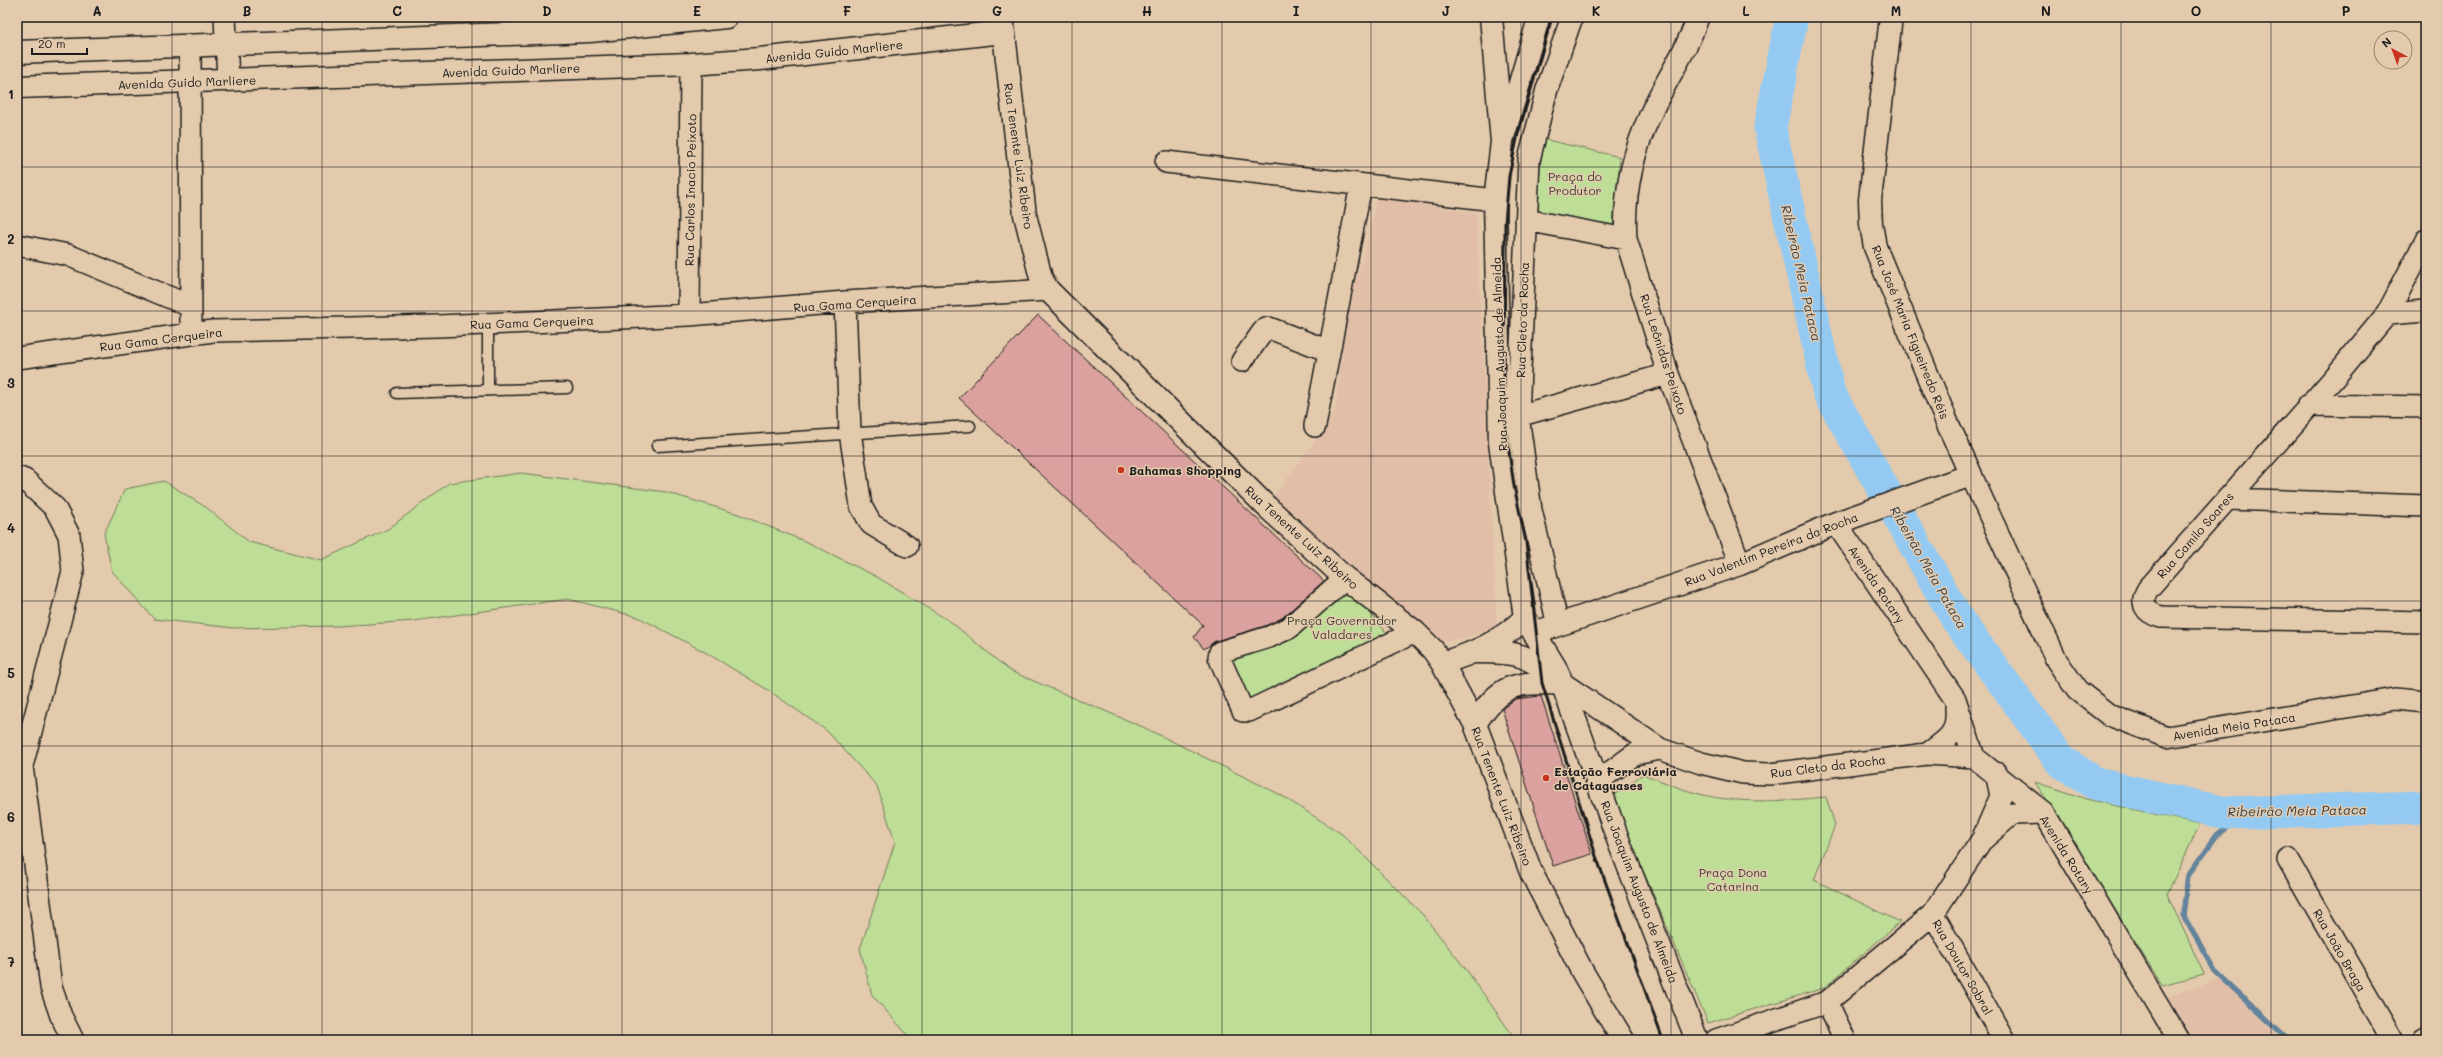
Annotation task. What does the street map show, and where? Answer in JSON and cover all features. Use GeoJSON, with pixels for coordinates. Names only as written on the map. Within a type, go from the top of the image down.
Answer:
{"type":"FeatureCollection","features":[{"type":"Feature","properties":{"kind":"street"},"geometry":{"type":"LineString","coordinates":[[225,17],[228,80]]}},
{"type":"Feature","properties":{"kind":"street"},"geometry":{"type":"LineString","coordinates":[[17,52],[590,31],[678,20],[726,17]]}},
{"type":"Feature","properties":{"kind":"street","name":"Rua Joaquim Augusto de Almeida"},"geometry":{"type":"LineString","coordinates":[[1491,17],[1502,142],[1495,200],[1500,443],[1541,626],[1646,916],[1697,1040]]}},
{"type":"Feature","properties":{"kind":"street"},"geometry":{"type":"LineString","coordinates":[[1502,142],[1539,17]]}},
{"type":"Feature","properties":{"kind":"street","name":"Rua Cleto da Rocha"},"geometry":{"type":"LineString","coordinates":[[1541,626],[1531,510],[1518,416],[1529,160],[1547,89],[1572,17]]}},
{"type":"Feature","properties":{"kind":"street","name":"Rua Leônidas Peixoto"},"geometry":{"type":"LineString","coordinates":[[1698,17],[1693,32],[1651,112],[1640,140],[1630,180],[1625,223],[1626,239],[1668,374],[1740,564]]}},
{"type":"Feature","properties":{"kind":"street","name":"Rua José Maria Figueiredo Réis"},"geometry":{"type":"LineString","coordinates":[[1891,17],[1870,200],[1871,224],[1875,247],[1946,420],[1971,475]]}},
{"type":"Feature","properties":{"kind":"street","name":"Avenida Guido Marliere"},"geometry":{"type":"LineString","coordinates":[[17,87],[691,64],[760,59],[1003,25]]}},
{"type":"Feature","properties":{"kind":"street","name":"Rua Tenente Luiz Ribeiro"},"geometry":{"type":"LineString","coordinates":[[1003,25],[1024,215],[1041,278],[1048,290],[1267,507],[1345,578],[1415,632],[1442,663],[1475,724],[1531,872],[1583,973],[1623,1040]]}},
{"type":"Feature","properties":{"kind":"street"},"geometry":{"type":"LineString","coordinates":[[190,45],[190,306],[192,333]]}},
{"type":"Feature","properties":{"kind":"street","name":"Rua Carlos Inacio Peixoto"},"geometry":{"type":"LineString","coordinates":[[689,315],[691,64]]}},
{"type":"Feature","properties":{"kind":"street"},"geometry":{"type":"LineString","coordinates":[[1166,162],[1495,200]]}},
{"type":"Feature","properties":{"kind":"street"},"geometry":{"type":"LineString","coordinates":[[1315,426],[1361,185]]}},
{"type":"Feature","properties":{"kind":"street"},"geometry":{"type":"LineString","coordinates":[[1526,220],[1626,239]]}},
{"type":"Feature","properties":{"kind":"street","name":"Rua Camilo Soares"},"geometry":{"type":"LineString","coordinates":[[2426,240],[2387,314],[2144,596],[2145,608],[2153,615],[2161,617],[2426,622]]}},
{"type":"Feature","properties":{"kind":"street"},"geometry":{"type":"LineString","coordinates":[[17,245],[68,255],[190,306]]}},
{"type":"Feature","properties":{"kind":"street","name":"Rua Gama Cerqueira"},"geometry":{"type":"LineString","coordinates":[[17,358],[192,333],[488,324],[689,315],[845,302],[1048,290]]}},
{"type":"Feature","properties":{"kind":"street"},"geometry":{"type":"LineString","coordinates":[[845,302],[850,432],[864,514],[871,524],[907,546]]}},
{"type":"Feature","properties":{"kind":"street"},"geometry":{"type":"LineString","coordinates":[[2387,314],[2426,311]]}},
{"type":"Feature","properties":{"kind":"street"},"geometry":{"type":"LineString","coordinates":[[1242,361],[1264,330],[1269,328],[1329,351]]}},
{"type":"Feature","properties":{"kind":"street"},"geometry":{"type":"LineString","coordinates":[[1518,416],[1668,374]]}},
{"type":"Feature","properties":{"kind":"street"},"geometry":{"type":"LineString","coordinates":[[2308,405],[2426,407]]}},
{"type":"Feature","properties":{"kind":"street","name":"Rua Valentim Pereira da Rocha"},"geometry":{"type":"LineString","coordinates":[[1541,626],[1740,564],[1836,523],[1971,475]]}},
{"type":"Feature","properties":{"kind":"street","name":"Avenida Meia Pataca"},"geometry":{"type":"LineString","coordinates":[[1971,475],[2057,661],[2077,690],[2109,715],[2166,737],[2394,699],[2426,702]]}},
{"type":"Feature","properties":{"kind":"street"},"geometry":{"type":"LineString","coordinates":[[17,476],[25,480],[55,508],[69,535],[73,571],[20,766],[51,987],[61,1016],[73,1040]]}},
{"type":"Feature","properties":{"kind":"street"},"geometry":{"type":"LineString","coordinates":[[2227,499],[2426,506]]}},
{"type":"Feature","properties":{"kind":"street","name":"Avenida Rotary"},"geometry":{"type":"LineString","coordinates":[[1836,523],[1955,698],[1974,757],[1996,773],[2044,813],[2179,1040]]}},
{"type":"Feature","properties":{"kind":"street"},"geometry":{"type":"LineString","coordinates":[[1345,578],[1288,628],[1270,637],[1220,652],[1219,657],[1243,711],[1249,712],[1415,632]]}},
{"type":"Feature","properties":{"kind":"street"},"geometry":{"type":"LineString","coordinates":[[1442,663],[1477,652],[1515,628],[1541,626]]}},
{"type":"Feature","properties":{"kind":"street"},"geometry":{"type":"LineString","coordinates":[[1477,652],[1509,652],[1527,658],[1562,683]]}},
{"type":"Feature","properties":{"kind":"street"},"geometry":{"type":"LineString","coordinates":[[1475,724],[1487,704],[1504,690],[1521,684],[1562,683]]}},
{"type":"Feature","properties":{"kind":"street","name":"Rua Cleto da Rocha"},"geometry":{"type":"LineString","coordinates":[[1562,683],[1660,749],[1701,763],[1729,770],[1770,774],[1927,754],[1974,757]]}},
{"type":"Feature","properties":{"kind":"street"},"geometry":{"type":"LineString","coordinates":[[1927,754],[1954,732],[1957,721],[1955,698]]}},
{"type":"Feature","properties":{"kind":"street"},"geometry":{"type":"LineString","coordinates":[[1600,788],[1605,776],[1635,754],[1660,749]]}},
{"type":"Feature","properties":{"kind":"street"},"geometry":{"type":"LineString","coordinates":[[1716,1040],[1827,1002],[1933,914],[1981,841],[2001,796],[1996,773]]}},
{"type":"Feature","properties":{"kind":"street"},"geometry":{"type":"LineString","coordinates":[[1981,841],[2012,814],[2044,813]]}},
{"type":"Feature","properties":{"kind":"street","name":"Rua João Braga"},"geometry":{"type":"LineString","coordinates":[[2288,859],[2393,1040]]}},
{"type":"Feature","properties":{"kind":"street","name":"Rua Doutor Sobral"},"geometry":{"type":"LineString","coordinates":[[1933,914],[2004,1040]]}},
{"type":"Feature","properties":{"kind":"street"},"geometry":{"type":"LineString","coordinates":[[1827,1002],[1845,1040]]}},
{"type":"Feature","properties":{"kind":"lane"},"geometry":{"type":"LineString","coordinates":[[488,324],[488,389]]}},
{"type":"Feature","properties":{"kind":"lane"},"geometry":{"type":"LineString","coordinates":[[397,392],[567,388]]}},
{"type":"Feature","properties":{"kind":"lane"},"geometry":{"type":"LineString","coordinates":[[657,446],[850,432],[970,426]]}},
{"type":"Feature","properties":{"kind":"shaded area"},"geometry":{"type":"Polygon","coordinates":[[[1377,198],[1476,213],[1497,629],[1442,642],[1272,500],[1335,412],[1349,303],[1365,252],[1377,198]]]}},
{"type":"Feature","properties":{"kind":"shaded area"},"geometry":{"type":"Polygon","coordinates":[[[2220,979],[2283,1040],[2186,1040],[2158,1000],[2220,979]]]}},
{"type":"Feature","properties":{"kind":"green space","name":"Praça do Produtor"},"geometry":{"type":"Polygon","coordinates":[[[1543,139],[1620,157],[1613,226],[1536,212],[1543,139]]]}},
{"type":"Feature","properties":{"kind":"green space"},"geometry":{"type":"Polygon","coordinates":[[[521,473],[666,492],[738,514],[809,543],[877,577],[951,622],[1010,671],[1143,727],[1279,794],[1342,834],[1423,915],[1468,972],[1516,1040],[912,1040],[872,995],[860,949],[895,842],[877,786],[827,731],[768,690],[705,652],[638,617],[568,599],[414,621],[338,626],[234,628],[154,619],[112,571],[104,534],[125,489],[164,481],[207,508],[249,542],[321,560],[388,529],[449,483],[521,473]]]}},
{"type":"Feature","properties":{"kind":"green space","name":"Praça Governador Valadares"},"geometry":{"type":"Polygon","coordinates":[[[1341,587],[1371,614],[1390,637],[1245,701],[1227,660],[1341,587]]]}},
{"type":"Feature","properties":{"kind":"green space","name":"Praça Dona Catarina"},"geometry":{"type":"Polygon","coordinates":[[[1643,774],[1692,792],[1725,799],[1776,801],[1826,797],[1835,825],[1814,880],[1900,922],[1824,988],[1708,1023],[1627,833],[1614,795],[1643,774]]]}},
{"type":"Feature","properties":{"kind":"green space"},"geometry":{"type":"Polygon","coordinates":[[[2035,782],[2090,800],[2200,824],[2167,894],[2204,974],[2162,985],[2035,782]]]}},
{"type":"Feature","properties":{"kind":"building","name":"Bahamas Shopping"},"geometry":{"type":"Polygon","coordinates":[[[1038,315],[1324,581],[1282,618],[1265,626],[1216,641],[1204,649],[1194,637],[1203,625],[959,398],[1038,315]]]}},
{"type":"Feature","properties":{"kind":"building","name":"Estação Ferroviária de Cataguases"},"geometry":{"type":"Polygon","coordinates":[[[1541,696],[1592,854],[1553,866],[1502,709],[1515,699],[1541,696]]]}},
{"type":"Feature","properties":{"kind":"waterway","name":"Ribeirão Meia Pataca"},"geometry":{"type":"LineString","coordinates":[[1792,17],[1770,128],[1829,393],[1957,619],[2061,761],[2097,784],[2226,813],[2426,807]]}},
{"type":"Feature","properties":{"kind":"waterway"},"geometry":{"type":"LineString","coordinates":[[2246,812],[2217,835],[2188,875],[2183,915],[2215,971],[2289,1040]]}},
{"type":"Feature","properties":{"kind":"railway"},"geometry":{"type":"LineString","coordinates":[[1552,17],[1518,134],[1509,176],[1505,223],[1504,393],[1506,431],[1514,486],[1526,542],[1542,683],[1596,856],[1663,1040]]}},
{"type":"Feature","properties":{"kind":"place","name":"Bahamas Shopping"},"geometry":{"type":"Point","coordinates":[1121,470]}},
{"type":"Feature","properties":{"kind":"place","name":"Estação Ferroviária de Cataguases"},"geometry":{"type":"Point","coordinates":[1546,778]}}]}
